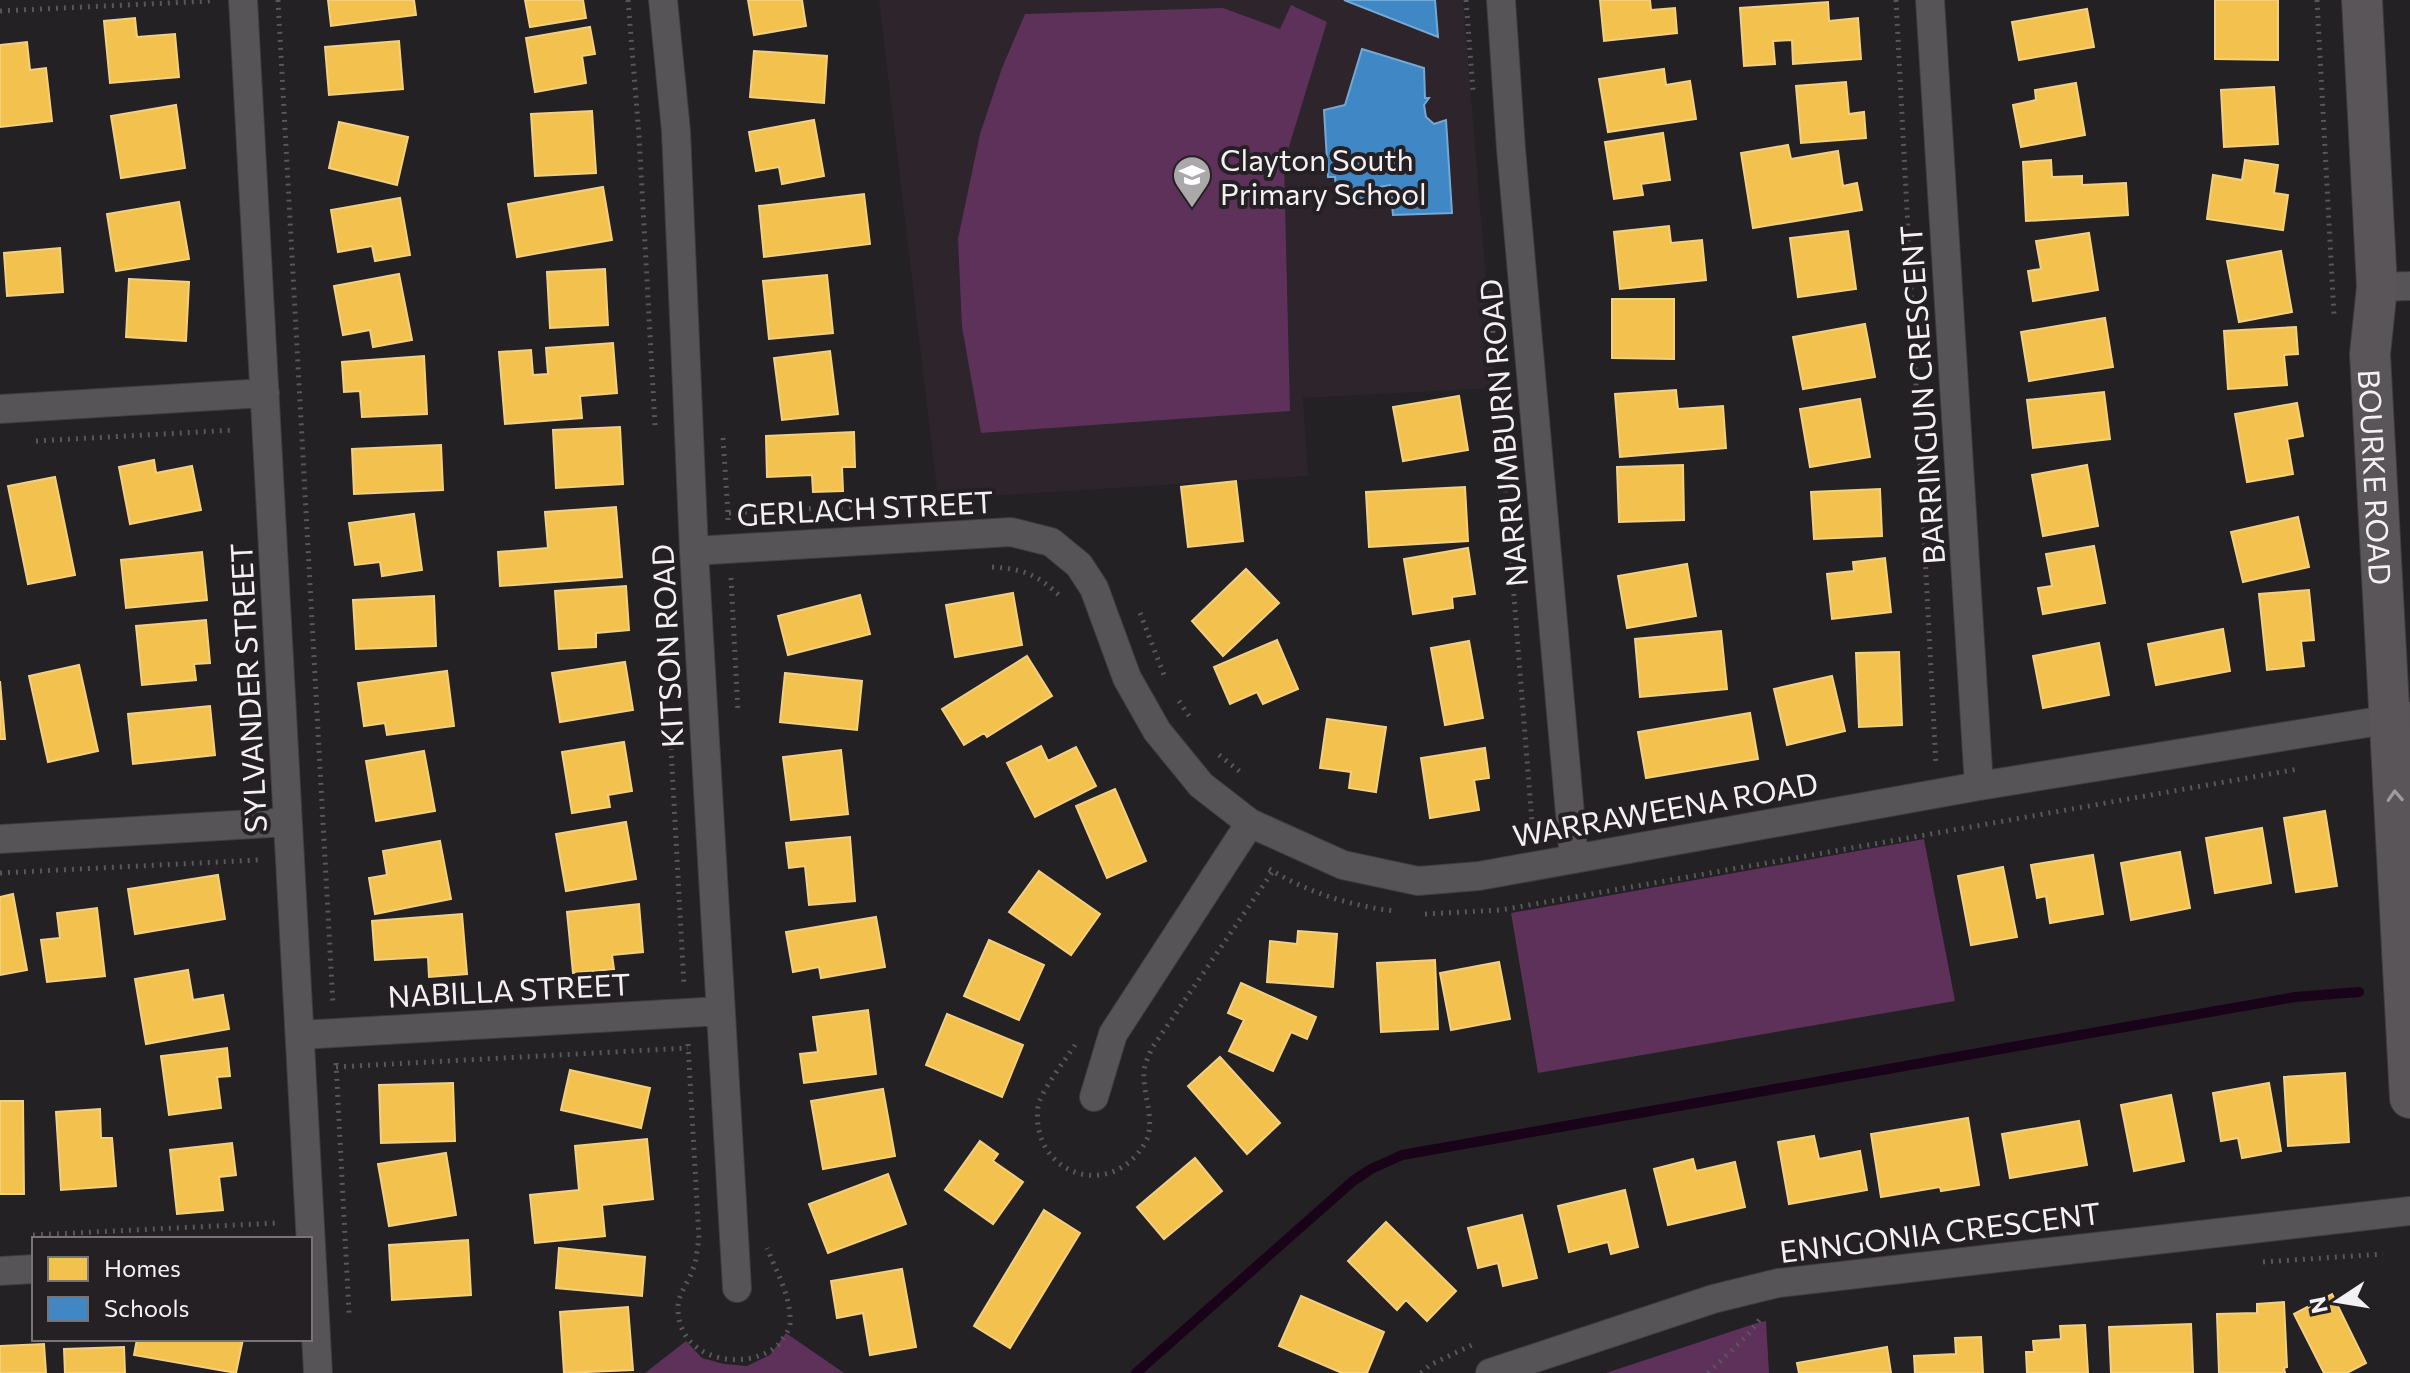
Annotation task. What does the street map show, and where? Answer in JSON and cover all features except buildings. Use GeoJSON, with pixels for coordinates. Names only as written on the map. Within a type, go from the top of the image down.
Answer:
{"type":"FeatureCollection","features":[{"type":"Feature","properties":{"kind":"main road","name":"BOURKE ROAD"},"geometry":{"type":"LineString","coordinates":[[2362,0],[2394,287],[2392,354],[2410,1098]]}},
{"type":"Feature","properties":{"kind":"street","name":"SYLVANDER STREET"},"geometry":{"type":"LineString","coordinates":[[243,0],[310,1237]]}},
{"type":"Feature","properties":{"kind":"street","name":"KITSON ROAD"},"geometry":{"type":"LineString","coordinates":[[663,0],[676,131],[694,551],[737,1288]]}},
{"type":"Feature","properties":{"kind":"street","name":"NARRUMBURN ROAD"},"geometry":{"type":"LineString","coordinates":[[1501,0],[1574,859]]}},
{"type":"Feature","properties":{"kind":"street","name":"BARRINGUN CRESCENT"},"geometry":{"type":"LineString","coordinates":[[1930,0],[1979,773]]}},
{"type":"Feature","properties":{"kind":"street"},"geometry":{"type":"LineString","coordinates":[[0,409],[265,393]]}},
{"type":"Feature","properties":{"kind":"street","name":"GERLACH STREET"},"geometry":{"type":"LineString","coordinates":[[694,551],[1011,532],[1051,542],[1079,565]]}},
{"type":"Feature","properties":{"kind":"street","name":"WARRAWEENA ROAD"},"geometry":{"type":"LineString","coordinates":[[1079,565],[1094,588],[1127,678],[1157,731],[1201,785],[1250,823],[1343,865],[1418,881],[1479,876],[1574,859],[1979,773],[2403,726]]}},
{"type":"Feature","properties":{"kind":"street"},"geometry":{"type":"LineString","coordinates":[[0,839],[288,822]]}},
{"type":"Feature","properties":{"kind":"street"},"geometry":{"type":"LineString","coordinates":[[1094,1097],[1113,1034],[1250,823]]}},
{"type":"Feature","properties":{"kind":"street","name":"NABILLA STREET"},"geometry":{"type":"LineString","coordinates":[[300,1035],[721,1011]]}},
{"type":"Feature","properties":{"kind":"street","name":"ENNGONIA CRESCENT"},"geometry":{"type":"LineString","coordinates":[[1490,1373],[1713,1299],[1778,1283],[2410,1211]]}},
{"type":"Feature","properties":{"kind":"street","name":"SYLVANDER STREET"},"geometry":{"type":"LineString","coordinates":[[312,1268],[318,1373]]}},
{"type":"Feature","properties":{"kind":"street"},"geometry":{"type":"LineString","coordinates":[[0,1271],[32,1269]]}},
{"type":"Feature","properties":{"kind":"path"},"geometry":{"type":"LineString","coordinates":[[278,0],[350,1327]]}},
{"type":"Feature","properties":{"kind":"path"},"geometry":{"type":"LineString","coordinates":[[1466,0],[1473,92]]}},
{"type":"Feature","properties":{"kind":"path"},"geometry":{"type":"LineString","coordinates":[[1896,0],[1936,767],[1979,773]]}},
{"type":"Feature","properties":{"kind":"path"},"geometry":{"type":"LineString","coordinates":[[2317,0],[2335,328]]}},
{"type":"Feature","properties":{"kind":"path"},"geometry":{"type":"LineString","coordinates":[[0,11],[210,1]]}},
{"type":"Feature","properties":{"kind":"path"},"geometry":{"type":"LineString","coordinates":[[1488,276],[1533,836]]}},
{"type":"Feature","properties":{"kind":"path"},"geometry":{"type":"LineString","coordinates":[[31,441],[235,430]]}},
{"type":"Feature","properties":{"kind":"path"},"geometry":{"type":"LineString","coordinates":[[730,549],[728,513],[914,504]]}},
{"type":"Feature","properties":{"kind":"path"},"geometry":{"type":"LineString","coordinates":[[984,566],[1015,568],[1042,579],[1066,603]]}},
{"type":"Feature","properties":{"kind":"path"},"geometry":{"type":"LineString","coordinates":[[1137,606],[1167,682]]}},
{"type":"Feature","properties":{"kind":"path"},"geometry":{"type":"LineString","coordinates":[[1175,695],[1200,731]]}},
{"type":"Feature","properties":{"kind":"path"},"geometry":{"type":"LineString","coordinates":[[1217,753],[1252,782]]}},
{"type":"Feature","properties":{"kind":"path"},"geometry":{"type":"LineString","coordinates":[[1416,913],[1501,910],[2309,767]]}},
{"type":"Feature","properties":{"kind":"path"},"geometry":{"type":"LineString","coordinates":[[1520,839],[1571,830]]}},
{"type":"Feature","properties":{"kind":"path"},"geometry":{"type":"LineString","coordinates":[[1234,848],[1294,884],[1348,902],[1404,912]]}},
{"type":"Feature","properties":{"kind":"path"},"geometry":{"type":"LineString","coordinates":[[0,873],[258,860]]}},
{"type":"Feature","properties":{"kind":"path"},"geometry":{"type":"LineString","coordinates":[[336,1067],[688,1048]]}},
{"type":"Feature","properties":{"kind":"path"},"geometry":{"type":"LineString","coordinates":[[31,1236],[277,1223]]}},
{"type":"Feature","properties":{"kind":"path"},"geometry":{"type":"LineString","coordinates":[[2250,1264],[2383,1254]]}},
{"type":"Feature","properties":{"kind":"path"},"geometry":{"type":"LineString","coordinates":[[1708,1373],[1762,1317],[1746,1323]]}},
{"type":"Feature","properties":{"kind":"shaded area","name":"Clayton South Primary School"},"geometry":{"type":"Polygon","coordinates":[[[879,0],[1463,0],[1495,388],[1303,398],[1308,476],[938,499],[879,0]]]}},
{"type":"Feature","properties":{"kind":"shaded area"},"geometry":{"type":"Polygon","coordinates":[[[1291,5],[1327,22],[1284,163],[1290,411],[981,433],[962,327],[958,239],[980,134],[1002,68],[1025,14],[1223,8],[1280,29],[1291,5]]]}},
{"type":"Feature","properties":{"kind":"shaded area"},"geometry":{"type":"Polygon","coordinates":[[[1924,839],[1955,1001],[1538,1073],[1511,913],[1924,839]]]}},
{"type":"Feature","properties":{"kind":"shaded area"},"geometry":{"type":"Polygon","coordinates":[[[1766,1321],[1769,1373],[1606,1373],[1757,1323],[1766,1321]]]}},
{"type":"Feature","properties":{"kind":"shaded area"},"geometry":{"type":"Polygon","coordinates":[[[786,1333],[844,1373],[645,1373],[686,1341],[702,1358],[747,1366],[770,1355],[786,1333]]]}},
{"type":"Feature","properties":{"kind":"waterway"},"geometry":{"type":"LineString","coordinates":[[1136,1373],[1353,1181],[1402,1155],[2295,997],[2359,992]]}},
{"type":"Feature","properties":{"kind":"place","name":"Clayton South Primary School"},"geometry":{"type":"Point","coordinates":[1192,209]}}]}
